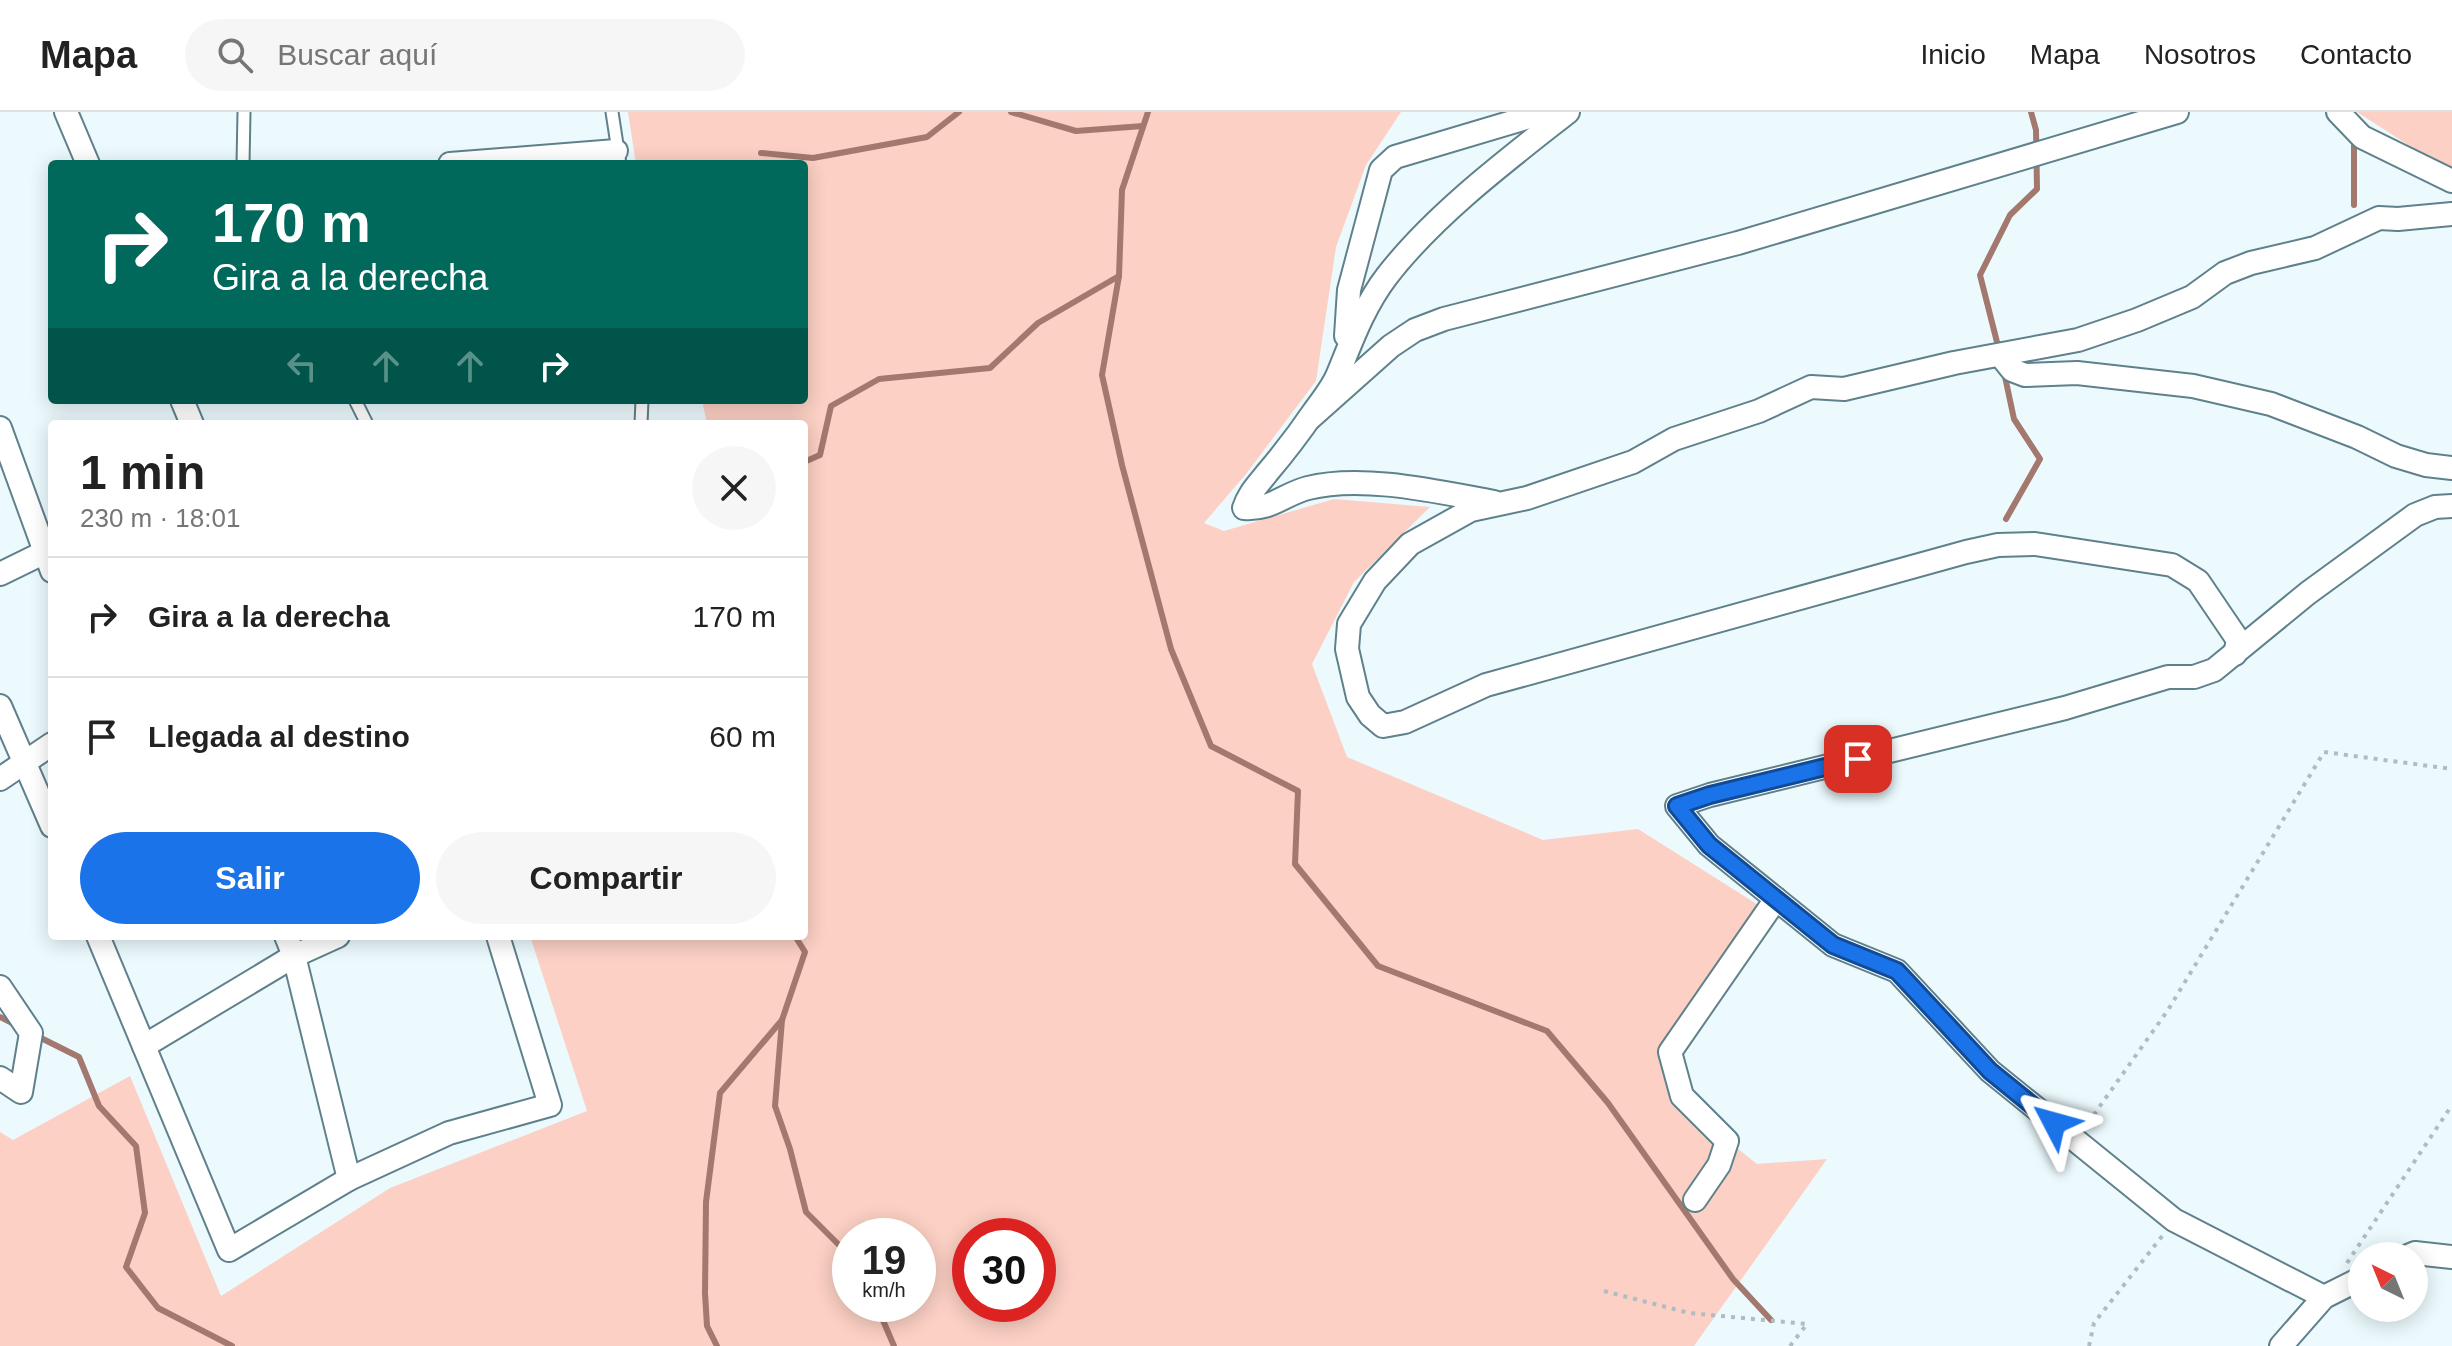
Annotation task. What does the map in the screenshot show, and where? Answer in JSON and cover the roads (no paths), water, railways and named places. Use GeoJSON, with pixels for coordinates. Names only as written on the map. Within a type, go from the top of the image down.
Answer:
{"type":"FeatureCollection","features":[{"type":"Feature","properties":{"kind":"street"},"geometry":{"type":"LineString","coordinates":[[66,112],[86,160]]}},
{"type":"Feature","properties":{"kind":"street"},"geometry":{"type":"LineString","coordinates":[[1345,351],[1349,290],[1381,170],[1395,157],[1546,112]]}},
{"type":"Feature","properties":{"kind":"street"},"geometry":{"type":"LineString","coordinates":[[1503,504],[1427,490],[1362,483],[1307,488],[1257,509],[1244,508],[1249,492],[1309,419],[1337,377],[1362,315],[1387,276],[1427,231],[1568,112]]}},
{"type":"Feature","properties":{"kind":"street"},"geometry":{"type":"LineString","coordinates":[[1309,419],[1391,346],[1415,330],[1444,319],[1738,243],[2177,112]]}},
{"type":"Feature","properties":{"kind":"street"},"geometry":{"type":"LineString","coordinates":[[2338,112],[2362,137],[2452,181]]}},
{"type":"Feature","properties":{"kind":"street"},"geometry":{"type":"LineString","coordinates":[[562,160],[618,158]]}},
{"type":"Feature","properties":{"kind":"street"},"geometry":{"type":"LineString","coordinates":[[2235,654],[2238,640],[2228,623],[2198,581],[2172,565],[2035,544],[1998,545],[1486,685],[1405,722],[1383,726],[1370,715],[1358,697],[1347,649],[1349,624],[1375,581],[1410,544],[1471,510],[1527,498],[1633,462],[1674,439],[1759,411],[1811,387],[1844,389],[2078,340],[2192,297],[2225,273],[2251,263],[2315,248],[2379,218],[2452,214]]}},
{"type":"Feature","properties":{"kind":"street"},"geometry":{"type":"LineString","coordinates":[[2000,355],[2012,370],[2025,375],[2077,373],[2179,384],[2271,404],[2357,437],[2396,456],[2426,465],[2452,468]]}},
{"type":"Feature","properties":{"kind":"street"},"geometry":{"type":"LineString","coordinates":[[0,428],[48,562],[0,574]]}},
{"type":"Feature","properties":{"kind":"street"},"geometry":{"type":"LineString","coordinates":[[2324,1297],[2174,1220],[1990,1071],[1897,971],[1833,945],[1709,845],[1677,806],[1710,795],[2065,708],[2168,677],[2194,677],[2214,670],[2308,593],[2415,515],[2435,507],[2452,506]]}},
{"type":"Feature","properties":{"kind":"street"},"geometry":{"type":"LineString","coordinates":[[0,706],[48,817]]}},
{"type":"Feature","properties":{"kind":"street"},"geometry":{"type":"LineString","coordinates":[[0,779],[48,747]]}},
{"type":"Feature","properties":{"kind":"street"},"geometry":{"type":"LineString","coordinates":[[1695,1200],[1719,1165],[1727,1141],[1682,1096],[1670,1052],[1776,899]]}},
{"type":"Feature","properties":{"kind":"street"},"geometry":{"type":"LineString","coordinates":[[100,940],[229,1250],[349,1179],[449,1133],[550,1105],[499,940]]}},
{"type":"Feature","properties":{"kind":"street"},"geometry":{"type":"LineString","coordinates":[[144,1046],[293,943],[349,1179]]}},
{"type":"Feature","properties":{"kind":"street"},"geometry":{"type":"LineString","coordinates":[[0,987],[31,1033],[21,1092],[0,1078]]}},
{"type":"Feature","properties":{"kind":"street"},"geometry":{"type":"LineString","coordinates":[[2428,1254],[2452,1257]]}},
{"type":"Feature","properties":{"kind":"street"},"geometry":{"type":"LineString","coordinates":[[2281,1346],[2324,1297],[2348,1285]]}},
{"type":"Feature","properties":{"kind":"lane"},"geometry":{"type":"LineString","coordinates":[[243,160],[244,112]]}},
{"type":"Feature","properties":{"kind":"lane"},"geometry":{"type":"LineString","coordinates":[[612,112],[618,158]]}},
{"type":"Feature","properties":{"kind":"waterway"},"geometry":{"type":"LineString","coordinates":[[761,153],[813,158],[927,137],[959,112]]}},
{"type":"Feature","properties":{"kind":"waterway"},"geometry":{"type":"LineString","coordinates":[[1011,112],[1076,131],[1143,126]]}},
{"type":"Feature","properties":{"kind":"waterway"},"geometry":{"type":"LineString","coordinates":[[1148,112],[1122,190],[1119,276],[1102,375],[1122,465],[1171,649],[1211,746],[1298,791],[1295,864],[1378,966],[1547,1031],[1608,1103],[1733,1279],[1771,1320]]}},
{"type":"Feature","properties":{"kind":"waterway"},"geometry":{"type":"LineString","coordinates":[[1999,350],[1980,275],[2010,215],[2037,189],[2036,130],[2031,112]]}},
{"type":"Feature","properties":{"kind":"waterway"},"geometry":{"type":"LineString","coordinates":[[2354,137],[2354,205]]}},
{"type":"Feature","properties":{"kind":"waterway"},"geometry":{"type":"LineString","coordinates":[[808,460],[820,455],[831,406],[879,379],[990,368],[1038,323],[1119,276]]}},
{"type":"Feature","properties":{"kind":"waterway"},"geometry":{"type":"LineString","coordinates":[[2004,372],[2014,419],[2040,459],[2006,519]]}},
{"type":"Feature","properties":{"kind":"waterway"},"geometry":{"type":"LineString","coordinates":[[798,940],[805,952],[782,1020],[775,1106],[806,1212],[832,1238]]}},
{"type":"Feature","properties":{"kind":"waterway"},"geometry":{"type":"LineString","coordinates":[[0,1017],[18,1026]]}},
{"type":"Feature","properties":{"kind":"waterway"},"geometry":{"type":"LineString","coordinates":[[717,1346],[707,1326],[706,1202],[720,1093],[782,1020]]}},
{"type":"Feature","properties":{"kind":"waterway"},"geometry":{"type":"LineString","coordinates":[[35,1035],[79,1057],[99,1106],[136,1146],[145,1213],[126,1267],[158,1308],[232,1346]]}},
{"type":"Feature","properties":{"kind":"waterway"},"geometry":{"type":"LineString","coordinates":[[884,1322],[894,1346]]}}]}
